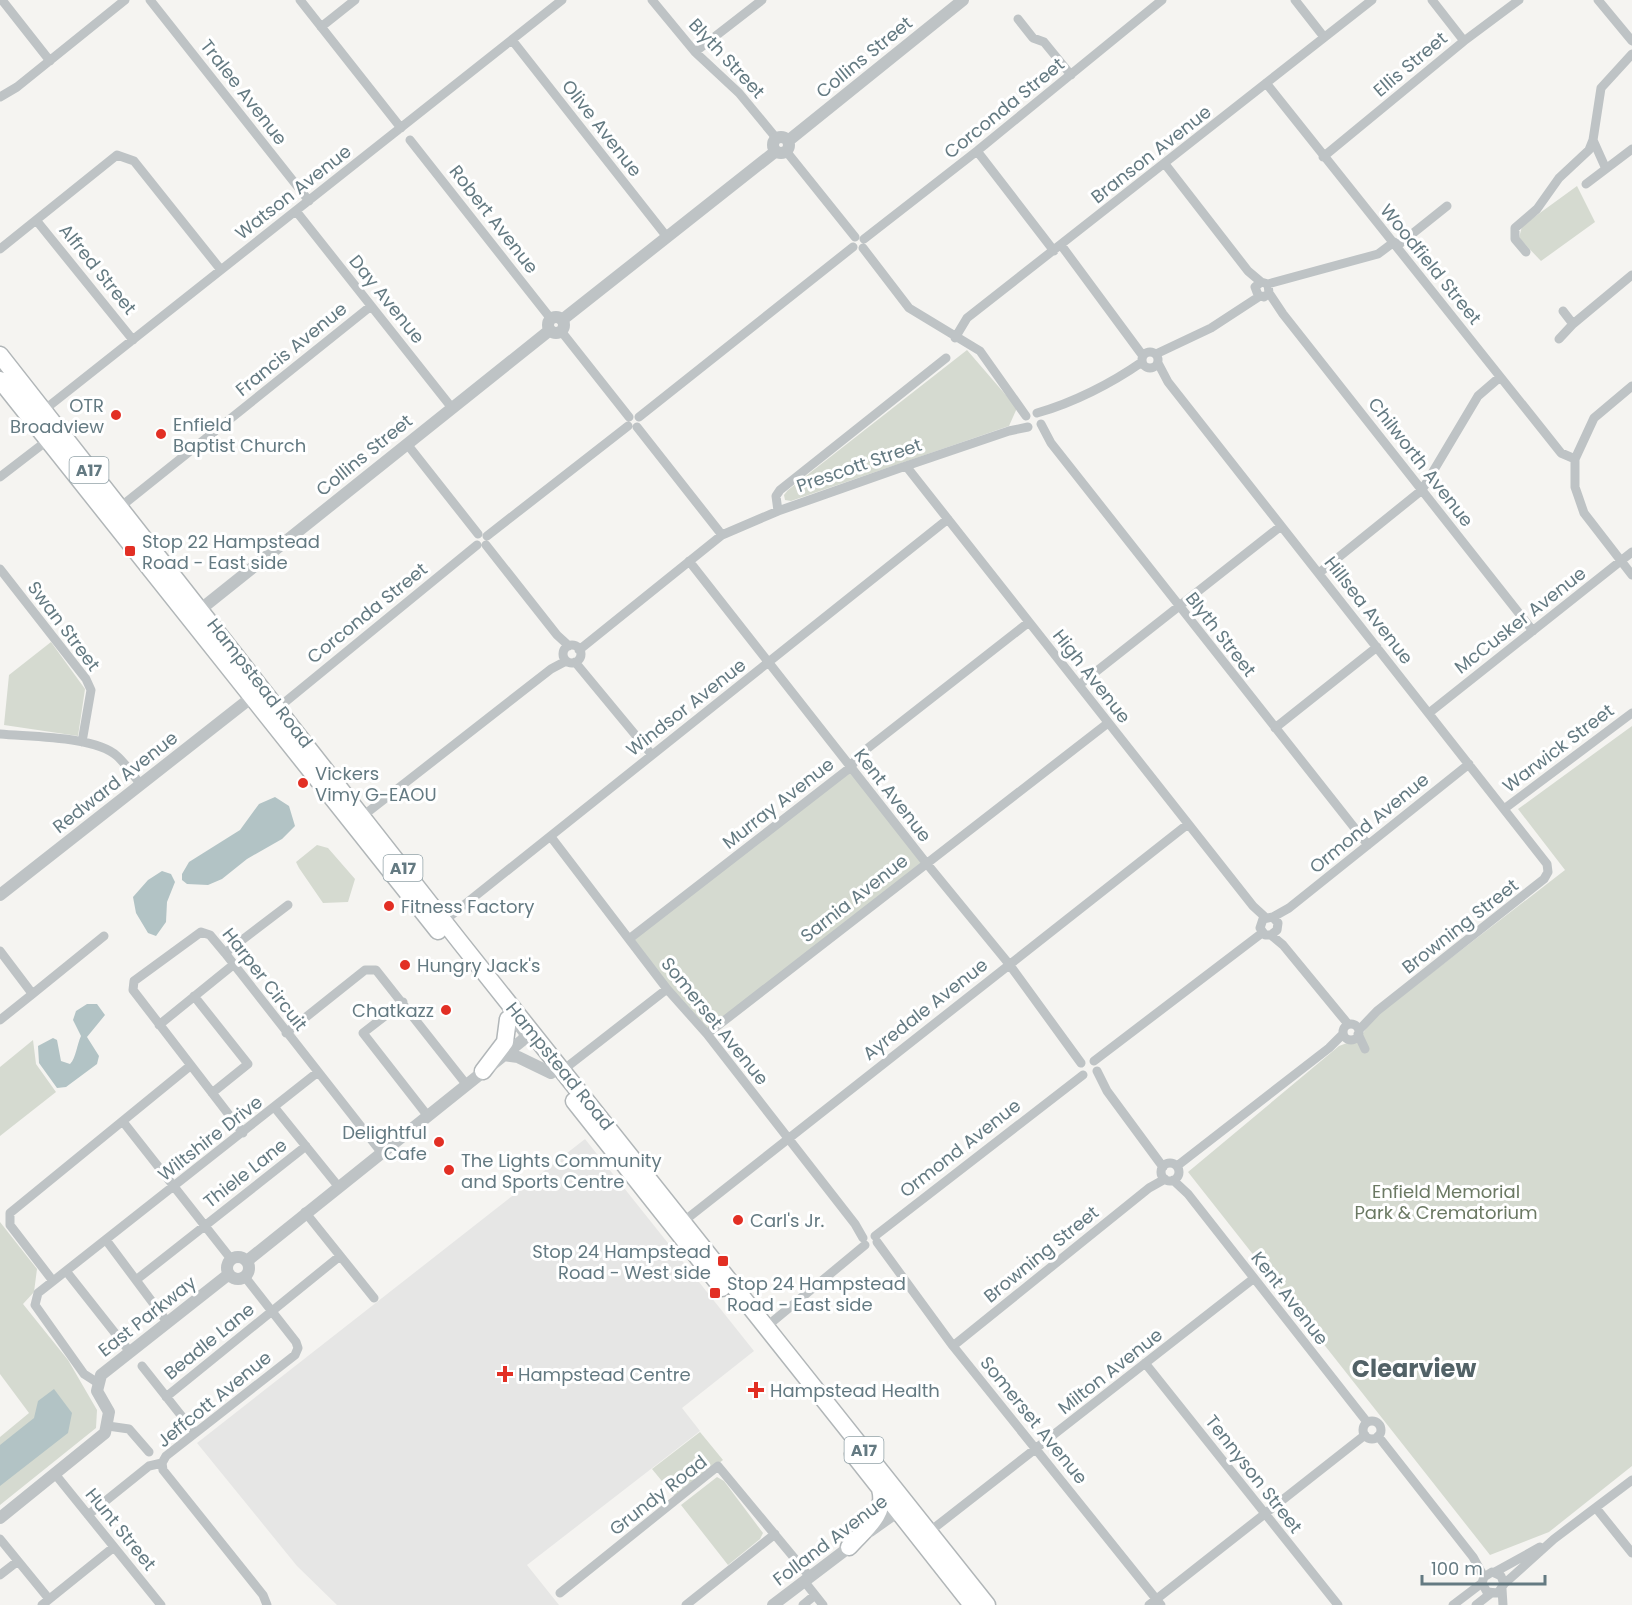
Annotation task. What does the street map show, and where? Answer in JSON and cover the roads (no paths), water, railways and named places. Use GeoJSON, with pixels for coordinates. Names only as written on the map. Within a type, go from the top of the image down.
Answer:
{"type":"FeatureCollection","features":[{"type":"Feature","properties":{"kind":"highway","name":"Hampstead Road"},"geometry":{"type":"LineString","coordinates":[[0,355],[54,436],[556,1073],[679,1224],[903,1508],[972,1605]]}},
{"type":"Feature","properties":{"kind":"highway","name":"Hampstead Road"},"geometry":{"type":"LineString","coordinates":[[0,380],[38,415]]}},
{"type":"Feature","properties":{"kind":"highway","name":"Hampstead Road"},"geometry":{"type":"LineString","coordinates":[[358,820],[444,921],[512,1015],[524,1039],[556,1073]]}},
{"type":"Feature","properties":{"kind":"highway"},"geometry":{"type":"LineString","coordinates":[[483,1071],[505,1042],[512,1015]]}},
{"type":"Feature","properties":{"kind":"highway","name":"Hampstead Road"},"geometry":{"type":"LineString","coordinates":[[762,1330],[880,1489],[929,1532],[987,1605]]}},
{"type":"Feature","properties":{"kind":"highway"},"geometry":{"type":"LineString","coordinates":[[849,1547],[880,1511],[883,1499],[880,1489]]}},
{"type":"Feature","properties":{"kind":"street"},"geometry":{"type":"LineString","coordinates":[[2,0],[50,61]]}},
{"type":"Feature","properties":{"kind":"street"},"geometry":{"type":"LineString","coordinates":[[300,0],[400,128]]}},
{"type":"Feature","properties":{"kind":"street"},"geometry":{"type":"LineString","coordinates":[[321,27],[355,0]]}},
{"type":"Feature","properties":{"kind":"street","name":"Blyth Street"},"geometry":{"type":"LineString","coordinates":[[652,0],[695,52],[739,93],[909,308],[980,351],[1368,845]]}},
{"type":"Feature","properties":{"kind":"street"},"geometry":{"type":"LineString","coordinates":[[695,52],[762,0]]}},
{"type":"Feature","properties":{"kind":"street","name":"Collins Street"},"geometry":{"type":"LineString","coordinates":[[195,613],[963,0]]}},
{"type":"Feature","properties":{"kind":"street","name":"Corconda Street"},"geometry":{"type":"LineString","coordinates":[[273,712],[482,540],[977,151],[1162,0]]}},
{"type":"Feature","properties":{"kind":"street"},"geometry":{"type":"LineString","coordinates":[[1295,0],[1324,37]]}},
{"type":"Feature","properties":{"kind":"street","name":"Branson Avenue"},"geometry":{"type":"LineString","coordinates":[[956,338],[967,318],[1372,0]]}},
{"type":"Feature","properties":{"kind":"street"},"geometry":{"type":"LineString","coordinates":[[1432,0],[1464,41]]}},
{"type":"Feature","properties":{"kind":"street","name":"Ellis Street"},"geometry":{"type":"LineString","coordinates":[[1323,157],[1464,41],[1519,0]]}},
{"type":"Feature","properties":{"kind":"street"},"geometry":{"type":"LineString","coordinates":[[1598,0],[1632,41]]}},
{"type":"Feature","properties":{"kind":"street"},"geometry":{"type":"LineString","coordinates":[[0,97],[50,61],[125,1]]}},
{"type":"Feature","properties":{"kind":"street","name":"Tralee Avenue"},"geometry":{"type":"LineString","coordinates":[[152,1],[309,201]]}},
{"type":"Feature","properties":{"kind":"street","name":"Watson Avenue"},"geometry":{"type":"LineString","coordinates":[[38,415],[559,1]]}},
{"type":"Feature","properties":{"kind":"street"},"geometry":{"type":"LineString","coordinates":[[1018,19],[1033,38],[1044,42],[1071,75]]}},
{"type":"Feature","properties":{"kind":"street","name":"Olive Avenue"},"geometry":{"type":"LineString","coordinates":[[512,39],[667,237]]}},
{"type":"Feature","properties":{"kind":"street"},"geometry":{"type":"LineString","coordinates":[[1526,252],[1515,239],[1515,228],[1545,200],[1559,178],[1589,150],[1593,140],[1601,88],[1632,54]]}},
{"type":"Feature","properties":{"kind":"street","name":"Woodfield Street"},"geometry":{"type":"LineString","coordinates":[[1266,82],[1323,157],[1561,453],[1575,459]]}},
{"type":"Feature","properties":{"kind":"street","name":"Robert Avenue"},"geometry":{"type":"LineString","coordinates":[[410,140],[722,535]]}},
{"type":"Feature","properties":{"kind":"street"},"geometry":{"type":"LineString","coordinates":[[1593,140],[1606,169]]}},
{"type":"Feature","properties":{"kind":"street"},"geometry":{"type":"LineString","coordinates":[[1586,184],[1632,149]]}},
{"type":"Feature","properties":{"kind":"street","name":"Hillsea Avenue"},"geometry":{"type":"LineString","coordinates":[[977,151],[1168,382],[1543,859]]}},
{"type":"Feature","properties":{"kind":"street"},"geometry":{"type":"LineString","coordinates":[[0,249],[117,155],[134,161],[221,270]]}},
{"type":"Feature","properties":{"kind":"street","name":"Chilworth Avenue"},"geometry":{"type":"LineString","coordinates":[[1165,164],[1533,631]]}},
{"type":"Feature","properties":{"kind":"street","name":"Prescott Street"},"geometry":{"type":"LineString","coordinates":[[722,535],[778,511],[1033,421],[1172,348],[1238,309],[1263,290],[1288,278],[1378,254],[1447,206]]}},
{"type":"Feature","properties":{"kind":"street","name":"Day Avenue"},"geometry":{"type":"LineString","coordinates":[[296,211],[452,408]]}},
{"type":"Feature","properties":{"kind":"street","name":"Alfred Street"},"geometry":{"type":"LineString","coordinates":[[36,220],[133,340]]}},
{"type":"Feature","properties":{"kind":"street"},"geometry":{"type":"LineString","coordinates":[[1559,339],[1573,324],[1632,276]]}},
{"type":"Feature","properties":{"kind":"street","name":"Francis Avenue"},"geometry":{"type":"LineString","coordinates":[[114,512],[370,306]]}},
{"type":"Feature","properties":{"kind":"street"},"geometry":{"type":"LineString","coordinates":[[1563,311],[1573,324]]}},
{"type":"Feature","properties":{"kind":"street"},"geometry":{"type":"LineString","coordinates":[[778,511],[776,496],[780,490],[946,358]]}},
{"type":"Feature","properties":{"kind":"street"},"geometry":{"type":"LineString","coordinates":[[1319,573],[1422,490],[1478,396],[1500,377]]}},
{"type":"Feature","properties":{"kind":"street"},"geometry":{"type":"LineString","coordinates":[[1632,386],[1594,418],[1575,459],[1575,487],[1584,513],[1632,575]]}},
{"type":"Feature","properties":{"kind":"street"},"geometry":{"type":"LineString","coordinates":[[0,477],[54,436]]}},
{"type":"Feature","properties":{"kind":"street"},"geometry":{"type":"LineString","coordinates":[[407,444],[652,755]]}},
{"type":"Feature","properties":{"kind":"street","name":"High Avenue"},"geometry":{"type":"LineString","coordinates":[[906,466],[1351,1032]]}},
{"type":"Feature","properties":{"kind":"street","name":"Windsor Avenue"},"geometry":{"type":"LineString","coordinates":[[444,921],[948,519]]}},
{"type":"Feature","properties":{"kind":"street"},"geometry":{"type":"LineString","coordinates":[[1079,685],[1281,526]]}},
{"type":"Feature","properties":{"kind":"street"},"geometry":{"type":"LineString","coordinates":[[358,820],[722,535]]}},
{"type":"Feature","properties":{"kind":"street","name":"McCusker Avenue"},"geometry":{"type":"LineString","coordinates":[[1429,713],[1632,552]]}},
{"type":"Feature","properties":{"kind":"street","name":"Kent Avenue"},"geometry":{"type":"LineString","coordinates":[[689,561],[926,863],[1009,964],[1367,1422]]}},
{"type":"Feature","properties":{"kind":"street","name":"Swan Street"},"geometry":{"type":"LineString","coordinates":[[0,569],[86,679],[91,690],[82,742]]}},
{"type":"Feature","properties":{"kind":"street","name":"Murray Avenue"},"geometry":{"type":"LineString","coordinates":[[629,939],[851,767],[859,755],[1029,622]]}},
{"type":"Feature","properties":{"kind":"street"},"geometry":{"type":"LineString","coordinates":[[1275,728],[1377,647]]}},
{"type":"Feature","properties":{"kind":"street","name":"Redward Avenue"},"geometry":{"type":"LineString","coordinates":[[0,895],[258,693]]}},
{"type":"Feature","properties":{"kind":"street","name":"Warwick Street"},"geometry":{"type":"LineString","coordinates":[[1504,809],[1632,713]]}},
{"type":"Feature","properties":{"kind":"street","name":"Sarnia Avenue"},"geometry":{"type":"LineString","coordinates":[[707,1034],[1108,723]]}},
{"type":"Feature","properties":{"kind":"street"},"geometry":{"type":"LineString","coordinates":[[0,734],[82,742],[107,749],[117,756],[141,785]]}},
{"type":"Feature","properties":{"kind":"street","name":"Ormond Avenue"},"geometry":{"type":"LineString","coordinates":[[762,1330],[870,1240],[1469,764]]}},
{"type":"Feature","properties":{"kind":"street","name":"Ayredale Avenue"},"geometry":{"type":"LineString","coordinates":[[679,1224],[1188,824]]}},
{"type":"Feature","properties":{"kind":"street","name":"Somerset Avenue"},"geometry":{"type":"LineString","coordinates":[[550,837],[667,989],[707,1034],[855,1224],[883,1254],[1156,1603]]}},
{"type":"Feature","properties":{"kind":"street","name":"Browning Street"},"geometry":{"type":"LineString","coordinates":[[953,1346],[1149,1188],[1545,879],[1548,872],[1543,859]]}},
{"type":"Feature","properties":{"kind":"street"},"geometry":{"type":"LineString","coordinates":[[225,953],[288,905]]}},
{"type":"Feature","properties":{"kind":"street","name":"Harper Circuit"},"geometry":{"type":"LineString","coordinates":[[243,1133],[133,990],[134,981],[201,932],[210,935],[225,953],[381,1152]]}},
{"type":"Feature","properties":{"kind":"street"},"geometry":{"type":"LineString","coordinates":[[0,1020],[104,936]]}},
{"type":"Feature","properties":{"kind":"street"},"geometry":{"type":"LineString","coordinates":[[0,951],[29,987],[30,996]]}},
{"type":"Feature","properties":{"kind":"street"},"geometry":{"type":"LineString","coordinates":[[159,1025],[233,965]]}},
{"type":"Feature","properties":{"kind":"street"},"geometry":{"type":"LineString","coordinates":[[286,1033],[365,970],[381,974],[466,1084]]}},
{"type":"Feature","properties":{"kind":"street"},"geometry":{"type":"LineString","coordinates":[[503,1055],[518,1057],[556,1073],[667,989]]}},
{"type":"Feature","properties":{"kind":"street"},"geometry":{"type":"LineString","coordinates":[[194,996],[248,1064],[212,1093]]}},
{"type":"Feature","properties":{"kind":"street"},"geometry":{"type":"LineString","coordinates":[[403,1002],[363,1033],[427,1115]]}},
{"type":"Feature","properties":{"kind":"street"},"geometry":{"type":"LineString","coordinates":[[247,1261],[524,1039]]}},
{"type":"Feature","properties":{"kind":"street"},"geometry":{"type":"LineString","coordinates":[[53,1281],[10,1225],[10,1213],[124,1123],[190,1066]]}},
{"type":"Feature","properties":{"kind":"street","name":"Wiltshire Drive"},"geometry":{"type":"LineString","coordinates":[[98,1383],[84,1374],[55,1334],[34,1300],[38,1293],[318,1072]]}},
{"type":"Feature","properties":{"kind":"street"},"geometry":{"type":"LineString","coordinates":[[275,1108],[338,1186]]}},
{"type":"Feature","properties":{"kind":"street"},"geometry":{"type":"LineString","coordinates":[[124,1123],[231,1259]]}},
{"type":"Feature","properties":{"kind":"street","name":"Thiele Lane"},"geometry":{"type":"LineString","coordinates":[[136,1280],[306,1146]]}},
{"type":"Feature","properties":{"kind":"street"},"geometry":{"type":"LineString","coordinates":[[306,1212],[374,1298]]}},
{"type":"Feature","properties":{"kind":"street"},"geometry":{"type":"LineString","coordinates":[[106,1240],[168,1323]]}},
{"type":"Feature","properties":{"kind":"street","name":"Beadle Lane"},"geometry":{"type":"LineString","coordinates":[[166,1397],[340,1256]]}},
{"type":"Feature","properties":{"kind":"street"},"geometry":{"type":"LineString","coordinates":[[241,1257],[247,1261],[249,1267],[245,1276],[238,1279],[229,1275],[227,1268],[231,1259],[241,1257]]}},
{"type":"Feature","properties":{"kind":"street"},"geometry":{"type":"LineString","coordinates":[[66,1270],[130,1352]]}},
{"type":"Feature","properties":{"kind":"street","name":"East Parkway"},"geometry":{"type":"LineString","coordinates":[[108,1426],[109,1412],[97,1391],[101,1375],[229,1275]]}},
{"type":"Feature","properties":{"kind":"street","name":"Jeffcott Avenue"},"geometry":{"type":"LineString","coordinates":[[245,1276],[296,1342],[298,1348],[295,1355],[195,1433],[162,1463],[163,1470],[264,1595],[267,1605]]}},
{"type":"Feature","properties":{"kind":"street","name":"Milton Avenue"},"geometry":{"type":"LineString","coordinates":[[929,1532],[1253,1279]]}},
{"type":"Feature","properties":{"kind":"street","name":"Tennyson Street"},"geometry":{"type":"LineString","coordinates":[[1145,1363],[1338,1605]]}},
{"type":"Feature","properties":{"kind":"street"},"geometry":{"type":"LineString","coordinates":[[142,1366],[195,1433]]}},
{"type":"Feature","properties":{"kind":"street"},"geometry":{"type":"LineString","coordinates":[[1378,1436],[1371,1438],[1365,1435],[1363,1428],[1367,1422],[1373,1420],[1380,1425],[1378,1436],[1488,1576]]}},
{"type":"Feature","properties":{"kind":"street"},"geometry":{"type":"LineString","coordinates":[[0,1518],[101,1438],[108,1426],[129,1429],[149,1452]]}},
{"type":"Feature","properties":{"kind":"street"},"geometry":{"type":"LineString","coordinates":[[1156,1603],[1264,1513],[1365,1435]]}},
{"type":"Feature","properties":{"kind":"street"},"geometry":{"type":"LineString","coordinates":[[88,1515],[149,1466],[162,1463]]}},
{"type":"Feature","properties":{"kind":"street","name":"Grundy Road"},"geometry":{"type":"LineString","coordinates":[[560,1593],[718,1466],[775,1534],[823,1605]]}},
{"type":"Feature","properties":{"kind":"street","name":"Hunt Street"},"geometry":{"type":"LineString","coordinates":[[55,1474],[160,1605]]}},
{"type":"Feature","properties":{"kind":"street"},"geometry":{"type":"LineString","coordinates":[[1476,1605],[1498,1590],[1554,1539],[1632,1480]]}},
{"type":"Feature","properties":{"kind":"street","name":"Folland Avenue"},"geometry":{"type":"LineString","coordinates":[[773,1605],[903,1508]]}},
{"type":"Feature","properties":{"kind":"street"},"geometry":{"type":"LineString","coordinates":[[1596,1508],[1632,1552]]}},
{"type":"Feature","properties":{"kind":"street"},"geometry":{"type":"LineString","coordinates":[[686,1605],[775,1534]]}},
{"type":"Feature","properties":{"kind":"street"},"geometry":{"type":"LineString","coordinates":[[0,1539],[47,1603],[114,1547]]}},
{"type":"Feature","properties":{"kind":"street"},"geometry":{"type":"LineString","coordinates":[[1453,1605],[1488,1576],[1554,1539]]}},
{"type":"Feature","properties":{"kind":"street"},"geometry":{"type":"LineString","coordinates":[[0,1575],[18,1561]]}},
{"type":"Feature","properties":{"kind":"street"},"geometry":{"type":"LineString","coordinates":[[1488,1576],[1484,1590],[1498,1590]]}},
{"type":"Feature","properties":{"kind":"street"},"geometry":{"type":"LineString","coordinates":[[1488,1576],[1501,1576],[1498,1590],[1502,1605]]}},
{"type":"Feature","properties":{"kind":"street","name":"Folland Avenue"},"geometry":{"type":"LineString","coordinates":[[803,1605],[815,1595]]}},
{"type":"Feature","properties":{"kind":"place","name":"OTR Broadview"},"geometry":{"type":"Point","coordinates":[116,415]}},
{"type":"Feature","properties":{"kind":"place","name":"Enfield Baptist Church"},"geometry":{"type":"Point","coordinates":[161,434]}},
{"type":"Feature","properties":{"kind":"place","name":"Stop 22 Hampstead Road - East side"},"geometry":{"type":"Point","coordinates":[130,551]}},
{"type":"Feature","properties":{"kind":"place","name":"Vickers Vimy G-EAOU"},"geometry":{"type":"Point","coordinates":[303,783]}},
{"type":"Feature","properties":{"kind":"place","name":"Fitness Factory"},"geometry":{"type":"Point","coordinates":[389,906]}},
{"type":"Feature","properties":{"kind":"place","name":"Hungry Jack's"},"geometry":{"type":"Point","coordinates":[405,965]}},
{"type":"Feature","properties":{"kind":"place","name":"Chatkazz"},"geometry":{"type":"Point","coordinates":[446,1010]}},
{"type":"Feature","properties":{"kind":"place","name":"Delightful Cafe"},"geometry":{"type":"Point","coordinates":[439,1142]}},
{"type":"Feature","properties":{"kind":"place","name":"The Lights Community and Sports Centre"},"geometry":{"type":"Point","coordinates":[449,1170]}},
{"type":"Feature","properties":{"kind":"place","name":"Carl's Jr."},"geometry":{"type":"Point","coordinates":[738,1220]}},
{"type":"Feature","properties":{"kind":"place","name":"Stop 24 Hampstead Road - West side"},"geometry":{"type":"Point","coordinates":[723,1261]}},
{"type":"Feature","properties":{"kind":"place","name":"Stop 24 Hampstead Road - East side"},"geometry":{"type":"Point","coordinates":[715,1293]}},
{"type":"Feature","properties":{"kind":"place","name":"Hampstead Centre"},"geometry":{"type":"Point","coordinates":[505,1374]}},
{"type":"Feature","properties":{"kind":"place","name":"Hampstead Health"},"geometry":{"type":"Point","coordinates":[756,1390]}},
{"type":"Feature","properties":{"kind":"district","name":"Clearview"},"geometry":{"type":"Point","coordinates":[1414,1368]}},
{"type":"Feature","properties":{"kind":"park label","name":"Enfield Memorial Park & Crematorium"},"geometry":{"type":"Point","coordinates":[1446,1201]}}]}
